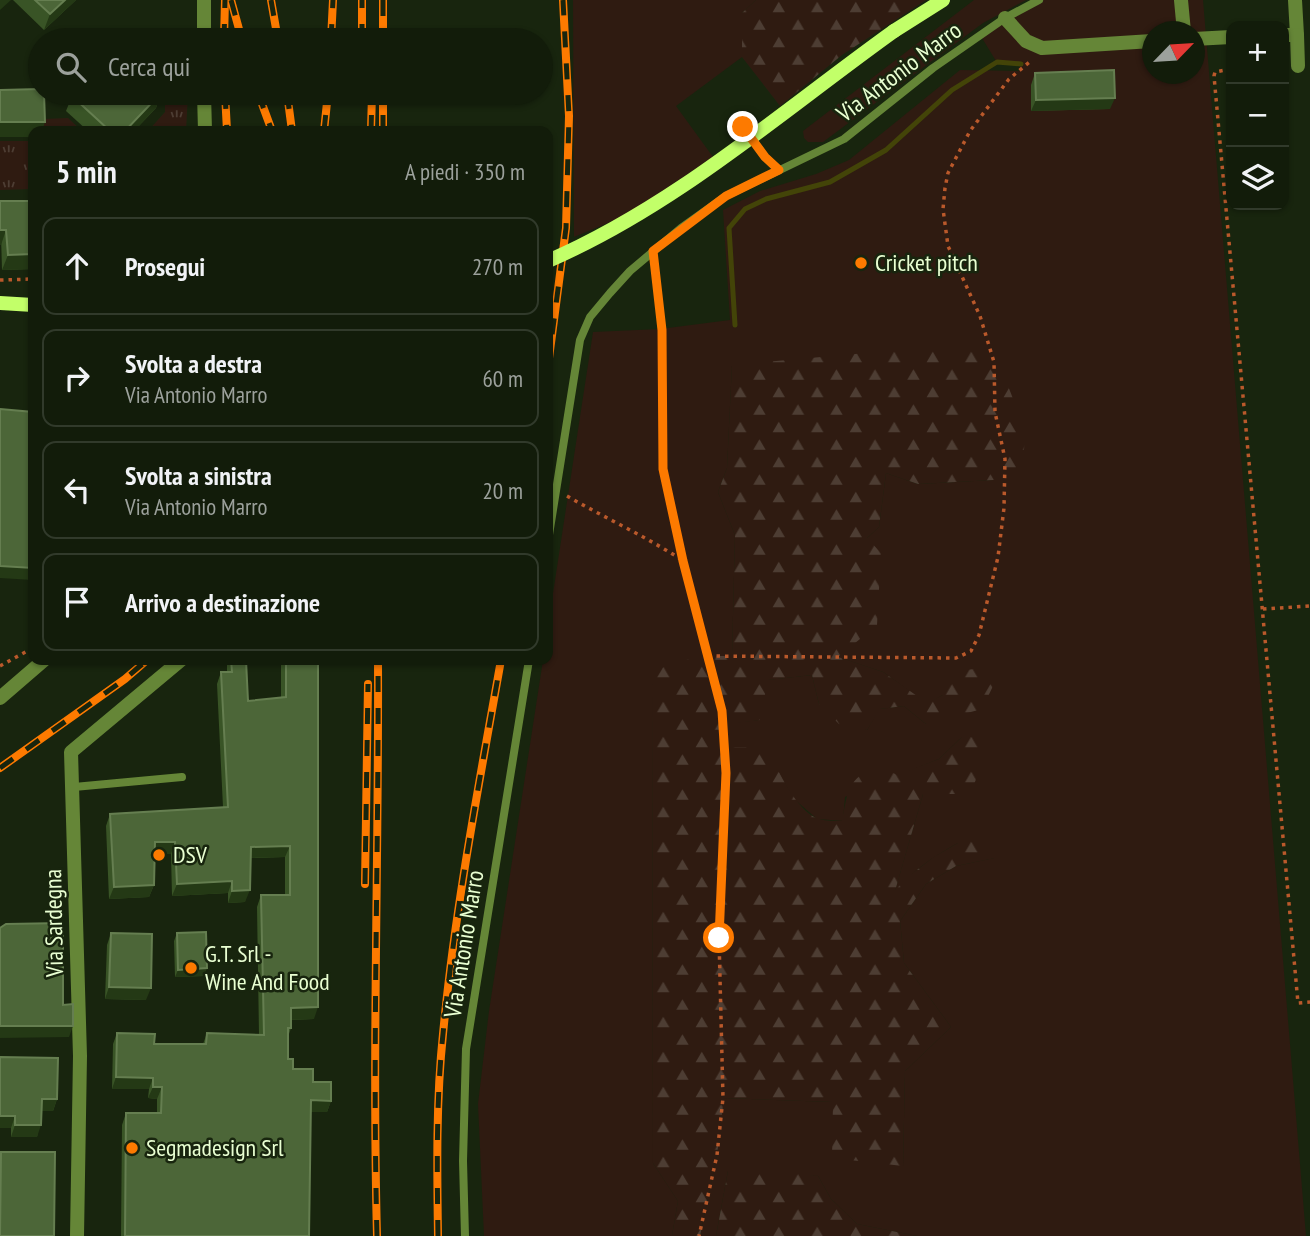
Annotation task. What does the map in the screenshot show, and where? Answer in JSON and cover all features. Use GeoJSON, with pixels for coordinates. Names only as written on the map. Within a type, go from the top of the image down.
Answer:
{"type":"FeatureCollection","features":[{"type":"Feature","properties":{"kind":"main road"},"geometry":{"type":"LineString","coordinates":[[553,259],[629,221],[685,186],[894,31],[943,0]]}},
{"type":"Feature","properties":{"kind":"main road"},"geometry":{"type":"LineString","coordinates":[[0,303],[28,305]]}},
{"type":"Feature","properties":{"kind":"street"},"geometry":{"type":"LineString","coordinates":[[204,0],[204,28]]}},
{"type":"Feature","properties":{"kind":"street"},"geometry":{"type":"LineString","coordinates":[[1181,0],[1183,21]]}},
{"type":"Feature","properties":{"kind":"street"},"geometry":{"type":"LineString","coordinates":[[1295,0],[1290,35],[1298,66]]}},
{"type":"Feature","properties":{"kind":"street"},"geometry":{"type":"LineString","coordinates":[[1005,18],[1026,41],[1039,47],[1142,42]]}},
{"type":"Feature","properties":{"kind":"street"},"geometry":{"type":"LineString","coordinates":[[1205,38],[1226,37]]}},
{"type":"Feature","properties":{"kind":"street"},"geometry":{"type":"LineString","coordinates":[[204,105],[205,126]]}},
{"type":"Feature","properties":{"kind":"street"},"geometry":{"type":"LineString","coordinates":[[0,698],[38,665]]}},
{"type":"Feature","properties":{"kind":"street","name":"Via Sardegna"},"geometry":{"type":"LineString","coordinates":[[77,1236],[80,1056],[71,752],[175,665]]}},
{"type":"Feature","properties":{"kind":"lane","name":"Via Antonio Marro"},"geometry":{"type":"LineString","coordinates":[[553,509],[580,340],[590,317],[610,293],[653,251],[726,196],[844,139],[933,68],[1005,18],[1039,0]]}},
{"type":"Feature","properties":{"kind":"lane"},"geometry":{"type":"LineString","coordinates":[[741,124],[765,157],[779,170]]}},
{"type":"Feature","properties":{"kind":"lane","name":"Via Antonio Marro"},"geometry":{"type":"LineString","coordinates":[[465,1236],[463,1161],[466,1049],[528,665]]}},
{"type":"Feature","properties":{"kind":"lane"},"geometry":{"type":"LineString","coordinates":[[74,787],[182,777]]}},
{"type":"Feature","properties":{"kind":"path"},"geometry":{"type":"LineString","coordinates":[[708,656],[956,658],[971,651],[979,635],[998,557],[1004,508],[1005,459],[995,412],[994,362],[980,316],[948,246],[943,209],[945,188],[948,173],[970,131],[1009,79],[1031,63],[1039,47]]}},
{"type":"Feature","properties":{"kind":"path"},"geometry":{"type":"LineString","coordinates":[[1226,69],[1215,72],[1214,76],[1298,1003],[1310,1002]]}},
{"type":"Feature","properties":{"kind":"path"},"geometry":{"type":"LineString","coordinates":[[653,251],[662,330],[663,469],[683,561],[722,711],[726,773],[719,938],[723,1098],[717,1155],[699,1236]]}},
{"type":"Feature","properties":{"kind":"path"},"geometry":{"type":"LineString","coordinates":[[0,280],[28,279]]}},
{"type":"Feature","properties":{"kind":"path"},"geometry":{"type":"LineString","coordinates":[[556,490],[650,539],[683,561]]}},
{"type":"Feature","properties":{"kind":"path"},"geometry":{"type":"LineString","coordinates":[[1263,609],[1310,606]]}},
{"type":"Feature","properties":{"kind":"path"},"geometry":{"type":"LineString","coordinates":[[0,666],[28,650]]}},
{"type":"Feature","properties":{"kind":"green space"},"geometry":{"type":"Polygon","coordinates":[[[573,0],[756,0],[742,13],[742,57],[676,106],[713,157],[625,216],[574,237],[573,0]]]}},
{"type":"Feature","properties":{"kind":"green space"},"geometry":{"type":"Polygon","coordinates":[[[756,0],[926,0],[842,55],[780,106],[742,57],[742,13],[756,0]]]}},
{"type":"Feature","properties":{"kind":"green space"},"geometry":{"type":"Polygon","coordinates":[[[974,0],[1026,0],[983,23],[823,142],[808,142],[804,138],[803,131],[974,0]]]}},
{"type":"Feature","properties":{"kind":"green space"},"geometry":{"type":"Polygon","coordinates":[[[1039,0],[1203,0],[1205,21],[1142,21],[1142,84],[1205,84],[1205,24],[1306,1236],[917,1236],[857,1224],[831,1199],[818,1176],[728,1171],[716,1236],[700,1236],[717,1155],[723,1098],[833,1102],[903,1166],[905,1071],[951,1027],[904,963],[900,921],[926,884],[956,866],[994,858],[958,843],[923,865],[894,894],[923,794],[962,737],[939,759],[845,797],[843,821],[817,819],[794,799],[781,777],[724,747],[723,724],[759,720],[767,680],[812,675],[819,704],[867,730],[879,709],[904,706],[926,724],[943,695],[927,704],[883,672],[837,657],[867,538],[879,527],[886,473],[918,484],[993,480],[732,365],[727,468],[718,492],[735,535],[732,656],[708,656],[652,685],[653,1163],[678,1201],[672,1236],[484,1236],[478,1104],[489,1011],[542,665],[553,665],[553,593],[593,332],[660,329],[730,320],[723,210],[760,191],[816,174],[849,160],[960,70],[1019,71],[1020,64],[996,61],[982,38],[1039,0]]]}},
{"type":"Feature","properties":{"kind":"green space"},"geometry":{"type":"Polygon","coordinates":[[[165,105],[187,105],[186,126],[152,126],[165,112],[165,105]]]}},
{"type":"Feature","properties":{"kind":"green space"},"geometry":{"type":"Polygon","coordinates":[[[68,118],[77,126],[44,126],[44,119],[68,118]]]}},
{"type":"Feature","properties":{"kind":"green space"},"geometry":{"type":"Polygon","coordinates":[[[0,141],[28,141],[28,189],[0,190],[0,141]]]}},
{"type":"Feature","properties":{"kind":"green space"},"geometry":{"type":"Polygon","coordinates":[[[934,347],[980,351],[1001,368],[1026,432],[1021,475],[993,480],[918,484],[886,473],[879,527],[867,538],[881,553],[877,625],[838,657],[883,672],[927,703],[943,695],[950,672],[990,667],[993,686],[982,709],[926,724],[904,706],[880,709],[867,730],[839,724],[819,704],[812,675],[768,680],[760,720],[723,725],[724,747],[767,747],[788,788],[803,808],[819,819],[833,821],[842,821],[851,787],[860,775],[868,770],[878,765],[897,775],[939,759],[962,737],[980,737],[979,772],[970,794],[923,794],[895,891],[905,879],[958,843],[991,835],[995,858],[956,866],[926,884],[900,921],[904,963],[951,1027],[905,1071],[903,1166],[832,1158],[833,1102],[724,1098],[717,1155],[700,1236],[672,1236],[678,1201],[653,1163],[652,685],[665,664],[708,656],[732,656],[735,535],[718,492],[727,468],[732,365],[934,347]]]}},
{"type":"Feature","properties":{"kind":"green space"},"geometry":{"type":"Polygon","coordinates":[[[770,1170],[818,1176],[831,1199],[857,1224],[917,1236],[716,1236],[728,1171],[770,1170]]]}},
{"type":"Feature","properties":{"kind":"building"},"geometry":{"type":"Polygon","coordinates":[[[35,0],[65,0],[50,14],[35,0]]]}},
{"type":"Feature","properties":{"kind":"building"},"geometry":{"type":"Polygon","coordinates":[[[1114,70],[1115,98],[1036,100],[1035,73],[1114,70]]]}},
{"type":"Feature","properties":{"kind":"building"},"geometry":{"type":"Polygon","coordinates":[[[28,89],[28,105],[44,105],[45,122],[0,122],[0,90],[28,89]]]}},
{"type":"Feature","properties":{"kind":"building"},"geometry":{"type":"Polygon","coordinates":[[[82,105],[150,105],[130,126],[105,126],[82,105]]]}},
{"type":"Feature","properties":{"kind":"building"},"geometry":{"type":"Polygon","coordinates":[[[0,201],[28,201],[28,254],[8,255],[6,230],[0,230],[0,201]]]}},
{"type":"Feature","properties":{"kind":"building"},"geometry":{"type":"Polygon","coordinates":[[[0,409],[28,412],[28,568],[0,566],[0,409]]]}},
{"type":"Feature","properties":{"kind":"building"},"geometry":{"type":"Polygon","coordinates":[[[231,665],[246,665],[248,701],[286,697],[286,665],[318,665],[318,1007],[291,1008],[291,1028],[288,1028],[288,1059],[293,1059],[293,1069],[313,1069],[313,1082],[331,1082],[331,1101],[311,1100],[309,1236],[125,1236],[126,1113],[161,1113],[162,1087],[153,1087],[153,1078],[116,1077],[117,1033],[155,1034],[154,1044],[206,1044],[207,1033],[264,1035],[261,895],[290,895],[290,846],[251,847],[250,890],[232,891],[232,881],[177,884],[175,842],[155,842],[154,885],[114,887],[110,814],[228,807],[221,672],[232,672],[231,665]]]}},
{"type":"Feature","properties":{"kind":"building"},"geometry":{"type":"Polygon","coordinates":[[[63,923],[63,1005],[73,1004],[73,1026],[0,1026],[0,928],[6,924],[63,923]]]}},
{"type":"Feature","properties":{"kind":"building"},"geometry":{"type":"Polygon","coordinates":[[[206,932],[207,968],[178,970],[177,933],[206,932]]]}},
{"type":"Feature","properties":{"kind":"building"},"geometry":{"type":"Polygon","coordinates":[[[111,933],[152,934],[151,988],[109,987],[111,933]]]}},
{"type":"Feature","properties":{"kind":"building"},"geometry":{"type":"Polygon","coordinates":[[[0,1057],[58,1058],[57,1099],[42,1099],[41,1125],[15,1125],[15,1116],[0,1116],[0,1057]]]}},
{"type":"Feature","properties":{"kind":"building"},"geometry":{"type":"Polygon","coordinates":[[[1,1152],[55,1152],[54,1236],[0,1236],[1,1152]]]}},
{"type":"Feature","properties":{"kind":"waterway"},"geometry":{"type":"LineString","coordinates":[[735,325],[729,228],[745,209],[766,199],[830,182],[886,150],[952,90],[997,62],[1021,64]]}},
{"type":"Feature","properties":{"kind":"railway"},"geometry":{"type":"LineString","coordinates":[[224,28],[225,0]]}},
{"type":"Feature","properties":{"kind":"railway"},"geometry":{"type":"LineString","coordinates":[[231,0],[239,28]]}},
{"type":"Feature","properties":{"kind":"railway"},"geometry":{"type":"LineString","coordinates":[[271,0],[276,28]]}},
{"type":"Feature","properties":{"kind":"railway"},"geometry":{"type":"LineString","coordinates":[[332,28],[333,0]]}},
{"type":"Feature","properties":{"kind":"railway"},"geometry":{"type":"LineString","coordinates":[[362,0],[362,28]]}},
{"type":"Feature","properties":{"kind":"railway"},"geometry":{"type":"LineString","coordinates":[[383,0],[383,28]]}},
{"type":"Feature","properties":{"kind":"railway"},"geometry":{"type":"LineString","coordinates":[[553,328],[566,228],[569,116],[563,0]]}},
{"type":"Feature","properties":{"kind":"railway"},"geometry":{"type":"LineString","coordinates":[[226,105],[227,126]]}},
{"type":"Feature","properties":{"kind":"railway"},"geometry":{"type":"LineString","coordinates":[[262,105],[270,126]]}},
{"type":"Feature","properties":{"kind":"railway"},"geometry":{"type":"LineString","coordinates":[[289,105],[291,126]]}},
{"type":"Feature","properties":{"kind":"railway"},"geometry":{"type":"LineString","coordinates":[[325,126],[327,105]]}},
{"type":"Feature","properties":{"kind":"railway"},"geometry":{"type":"LineString","coordinates":[[371,126],[372,105]]}},
{"type":"Feature","properties":{"kind":"railway"},"geometry":{"type":"LineString","coordinates":[[383,105],[383,126]]}},
{"type":"Feature","properties":{"kind":"railway"},"geometry":{"type":"LineString","coordinates":[[0,768],[141,665]]}},
{"type":"Feature","properties":{"kind":"railway"},"geometry":{"type":"LineString","coordinates":[[377,1236],[375,1092],[378,665]]}},
{"type":"Feature","properties":{"kind":"railway"},"geometry":{"type":"LineString","coordinates":[[438,1236],[438,1109],[448,987],[468,846],[500,665]]}},
{"type":"Feature","properties":{"kind":"railway"},"geometry":{"type":"LineString","coordinates":[[365,884],[368,684]]}},
{"type":"Feature","properties":{"kind":"place","name":"Cricket pitch"},"geometry":{"type":"Point","coordinates":[861,263]}},
{"type":"Feature","properties":{"kind":"place","name":"DSV"},"geometry":{"type":"Point","coordinates":[159,855]}},
{"type":"Feature","properties":{"kind":"place","name":"G.T. Srl - Wine And Food"},"geometry":{"type":"Point","coordinates":[191,968]}},
{"type":"Feature","properties":{"kind":"place","name":"Segmadesign Srl"},"geometry":{"type":"Point","coordinates":[132,1148]}},
{"type":"Feature","properties":{"kind":"route"},"geometry":{"type":"LineString","coordinates":[[719,938],[726,773],[722,711],[683,561],[663,469],[662,330],[653,251],[726,196],[779,170],[765,157],[743,127]]}}]}
